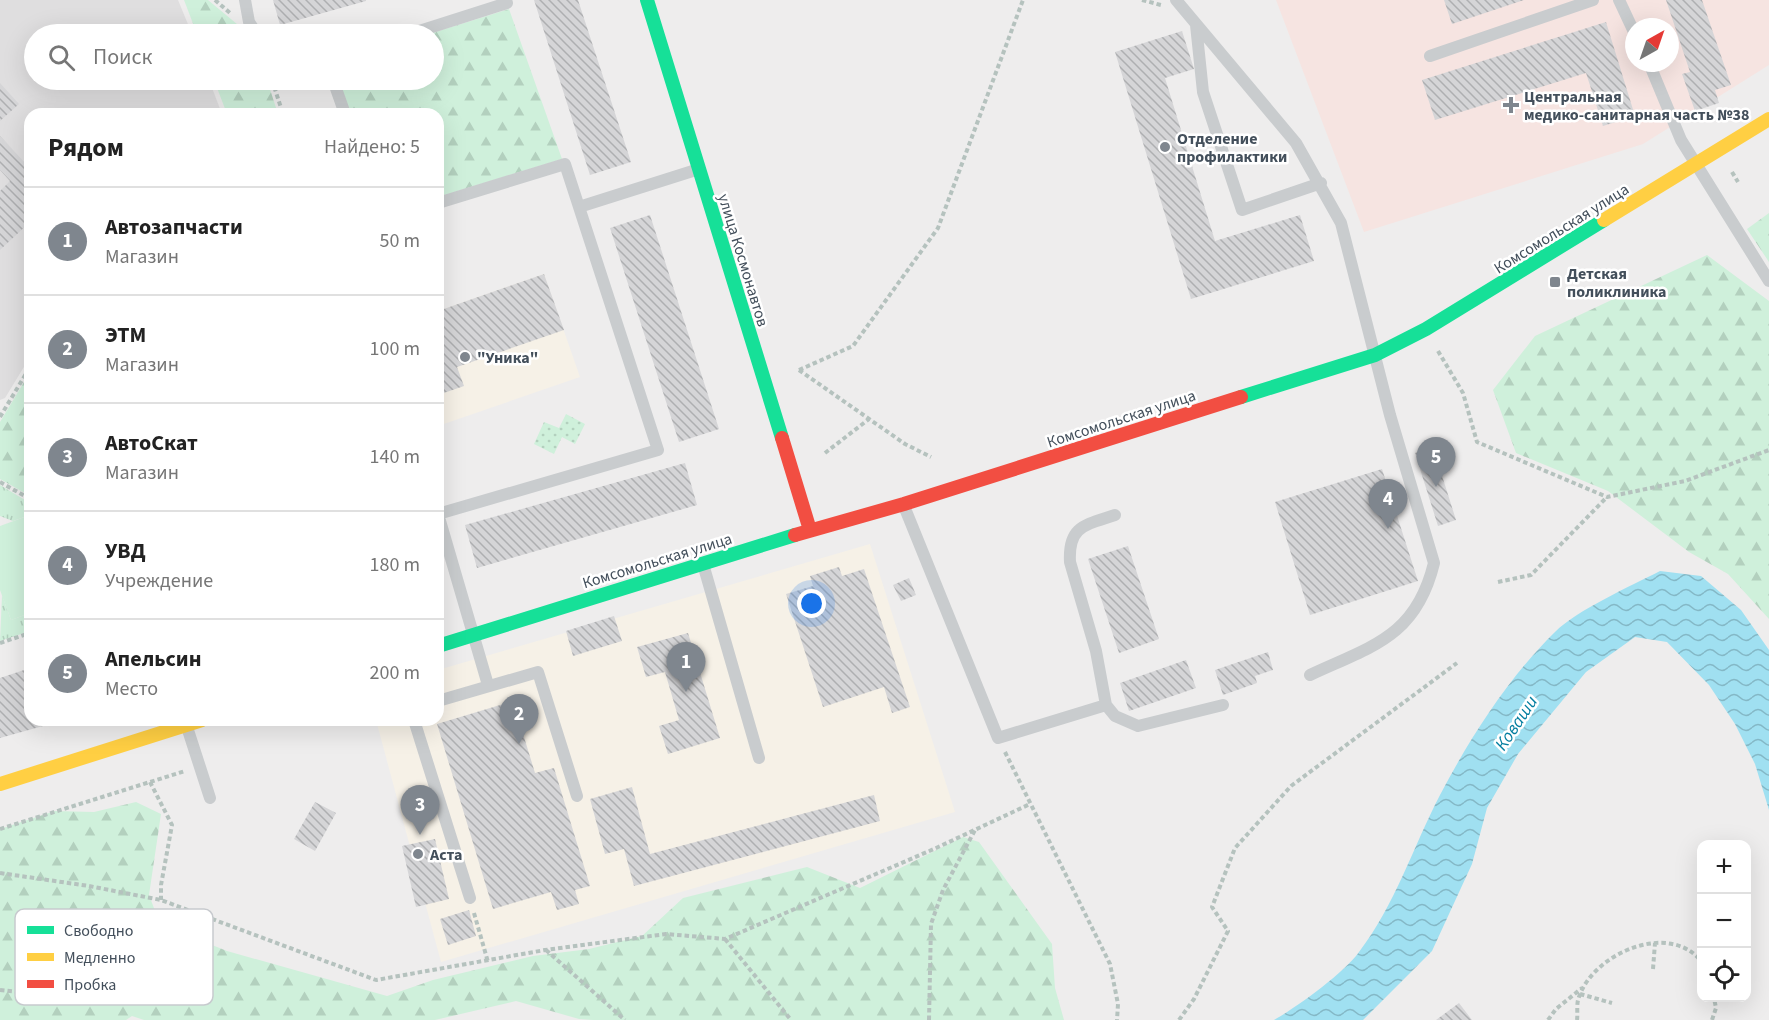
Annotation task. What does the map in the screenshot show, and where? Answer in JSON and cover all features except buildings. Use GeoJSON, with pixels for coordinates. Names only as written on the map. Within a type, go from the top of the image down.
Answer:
{"type":"FeatureCollection","features":[{"type":"Feature","properties":{"kind":"street","name":"улица Космонавтов"},"geometry":{"type":"LineString","coordinates":[[648,3],[810,530]]}},
{"type":"Feature","properties":{"kind":"street","name":"Комсомольская улица"},"geometry":{"type":"LineString","coordinates":[[444,644],[810,530],[904,504],[1375,355],[1436,323],[1769,119]]}},
{"type":"Feature","properties":{"kind":"street"},"geometry":{"type":"LineString","coordinates":[[0,784],[175,726]]}},
{"type":"Feature","properties":{"kind":"lane"},"geometry":{"type":"LineString","coordinates":[[245,0],[250,24]]}},
{"type":"Feature","properties":{"kind":"lane"},"geometry":{"type":"LineString","coordinates":[[1176,0],[1296,143],[1321,183],[1341,223],[1375,355],[1434,563],[1428,588],[1420,605],[1390,637],[1310,675]]}},
{"type":"Feature","properties":{"kind":"lane"},"geometry":{"type":"LineString","coordinates":[[1430,56],[1593,0]]}},
{"type":"Feature","properties":{"kind":"lane"},"geometry":{"type":"LineString","coordinates":[[1618,0],[1627,18]]}},
{"type":"Feature","properties":{"kind":"lane"},"geometry":{"type":"LineString","coordinates":[[648,3],[664,2]]}},
{"type":"Feature","properties":{"kind":"lane"},"geometry":{"type":"LineString","coordinates":[[441,24],[507,3]]}},
{"type":"Feature","properties":{"kind":"lane"},"geometry":{"type":"LineString","coordinates":[[1196,25],[1203,92],[1242,210],[1321,183]]}},
{"type":"Feature","properties":{"kind":"lane"},"geometry":{"type":"LineString","coordinates":[[1652,72],[1695,164],[1769,281]]}},
{"type":"Feature","properties":{"kind":"lane"},"geometry":{"type":"LineString","coordinates":[[337,90],[343,108]]}},
{"type":"Feature","properties":{"kind":"lane"},"geometry":{"type":"LineString","coordinates":[[444,201],[566,164],[658,450],[444,512]]}},
{"type":"Feature","properties":{"kind":"lane"},"geometry":{"type":"LineString","coordinates":[[579,207],[699,169]]}},
{"type":"Feature","properties":{"kind":"lane"},"geometry":{"type":"LineString","coordinates":[[904,504],[998,738],[1106,705]]}},
{"type":"Feature","properties":{"kind":"lane"},"geometry":{"type":"LineString","coordinates":[[1114,515],[1082,526],[1074,535],[1069,547],[1070,562],[1096,651],[1106,705],[1115,716],[1138,726],[1223,705]]}},
{"type":"Feature","properties":{"kind":"lane"},"geometry":{"type":"LineString","coordinates":[[444,536],[488,686]]}},
{"type":"Feature","properties":{"kind":"lane"},"geometry":{"type":"LineString","coordinates":[[703,563],[759,758]]}},
{"type":"Feature","properties":{"kind":"lane"},"geometry":{"type":"LineString","coordinates":[[444,699],[538,672],[577,796]]}},
{"type":"Feature","properties":{"kind":"lane"},"geometry":{"type":"LineString","coordinates":[[188,726],[210,798]]}},
{"type":"Feature","properties":{"kind":"lane"},"geometry":{"type":"LineString","coordinates":[[416,726],[470,898]]}},
{"type":"Feature","properties":{"kind":"path"},"geometry":{"type":"LineString","coordinates":[[930,457],[905,444],[799,370],[853,346],[938,228],[1023,0]]}},
{"type":"Feature","properties":{"kind":"path"},"geometry":{"type":"LineString","coordinates":[[276,90],[282,108]]}},
{"type":"Feature","properties":{"kind":"path"},"geometry":{"type":"LineString","coordinates":[[1443,360],[1463,393],[1477,442],[1607,497]]}},
{"type":"Feature","properties":{"kind":"path"},"geometry":{"type":"LineString","coordinates":[[0,417],[24,377]]}},
{"type":"Feature","properties":{"kind":"path"},"geometry":{"type":"LineString","coordinates":[[0,406],[8,403]]}},
{"type":"Feature","properties":{"kind":"path"},"geometry":{"type":"LineString","coordinates":[[825,453],[869,419]]}},
{"type":"Feature","properties":{"kind":"path"},"geometry":{"type":"LineString","coordinates":[[1498,582],[1531,575],[1607,497],[1685,481],[1769,450]]}},
{"type":"Feature","properties":{"kind":"path"},"geometry":{"type":"LineString","coordinates":[[0,482],[24,496]]}},
{"type":"Feature","properties":{"kind":"path"},"geometry":{"type":"LineString","coordinates":[[0,643],[24,635]]}},
{"type":"Feature","properties":{"kind":"path"},"geometry":{"type":"LineString","coordinates":[[1179,1020],[1194,999],[1228,931],[1212,907],[1235,848],[1290,786],[1457,663]]}},
{"type":"Feature","properties":{"kind":"path"},"geometry":{"type":"LineString","coordinates":[[998,738],[1110,964],[1118,1004],[1117,1020]]}},
{"type":"Feature","properties":{"kind":"path"},"geometry":{"type":"LineString","coordinates":[[0,829],[199,766]]}},
{"type":"Feature","properties":{"kind":"path"},"geometry":{"type":"LineString","coordinates":[[150,782],[172,825],[161,885],[161,900]]}},
{"type":"Feature","properties":{"kind":"path"},"geometry":{"type":"LineString","coordinates":[[213,920],[376,980],[488,962],[545,950],[666,934],[725,939],[803,907],[1030,804]]}},
{"type":"Feature","properties":{"kind":"path"},"geometry":{"type":"LineString","coordinates":[[929,1020],[931,924],[943,890],[976,829]]}},
{"type":"Feature","properties":{"kind":"path"},"geometry":{"type":"LineString","coordinates":[[0,873],[161,900],[185,909]]}},
{"type":"Feature","properties":{"kind":"path"},"geometry":{"type":"LineString","coordinates":[[470,898],[488,962]]}},
{"type":"Feature","properties":{"kind":"path"},"geometry":{"type":"LineString","coordinates":[[725,939],[791,1020]]}},
{"type":"Feature","properties":{"kind":"path"},"geometry":{"type":"LineString","coordinates":[[1548,1020],[1556,1009],[1619,954],[1665,942],[1688,951],[1697,959]]}},
{"type":"Feature","properties":{"kind":"path"},"geometry":{"type":"LineString","coordinates":[[1653,969],[1655,943]]}},
{"type":"Feature","properties":{"kind":"path"},"geometry":{"type":"LineString","coordinates":[[545,950],[625,1020]]}},
{"type":"Feature","properties":{"kind":"path"},"geometry":{"type":"LineString","coordinates":[[1577,1020],[1583,987]]}},
{"type":"Feature","properties":{"kind":"path"},"geometry":{"type":"LineString","coordinates":[[0,990],[15,992]]}},
{"type":"Feature","properties":{"kind":"path"},"geometry":{"type":"LineString","coordinates":[[1580,994],[1612,1004]]}},
{"type":"Feature","properties":{"kind":"path"},"geometry":{"type":"LineString","coordinates":[[1712,1020],[1716,1008],[1715,1002]]}},
{"type":"Feature","properties":{"kind":"shaded area"},"geometry":{"type":"Polygon","coordinates":[[[0,0],[178,0],[188,24],[24,24],[24,90],[213,90],[220,108],[24,108],[24,367],[5,398],[0,400],[0,0]]]}},
{"type":"Feature","properties":{"kind":"shaded area","name":"Центральная медико-санитарная часть №38"},"geometry":{"type":"Polygon","coordinates":[[[1276,0],[1769,0],[1769,65],[1643,144],[1364,232],[1276,0]]]}},
{"type":"Feature","properties":{"kind":"shaded area"},"geometry":{"type":"Polygon","coordinates":[[[544,274],[580,377],[444,424],[444,309],[544,274]]]}},
{"type":"Feature","properties":{"kind":"shaded area"},"geometry":{"type":"Polygon","coordinates":[[[870,544],[955,812],[441,962],[378,726],[444,726],[444,668],[870,544]]]}},
{"type":"Feature","properties":{"kind":"green space"},"geometry":{"type":"Polygon","coordinates":[[[184,0],[208,0],[237,24],[193,24],[184,0]]]}},
{"type":"Feature","properties":{"kind":"green space"},"geometry":{"type":"Polygon","coordinates":[[[509,9],[562,159],[444,195],[444,108],[346,108],[340,90],[444,90],[444,29],[509,9]]]}},
{"type":"Feature","properties":{"kind":"green space"},"geometry":{"type":"Polygon","coordinates":[[[218,90],[270,90],[276,108],[225,108],[218,90]]]}},
{"type":"Feature","properties":{"kind":"green space"},"geometry":{"type":"Polygon","coordinates":[[[1769,213],[1769,262],[1747,229],[1769,213]]]}},
{"type":"Feature","properties":{"kind":"green space"},"geometry":{"type":"Polygon","coordinates":[[[1707,255],[1769,301],[1769,619],[1728,574],[1689,552],[1608,491],[1516,453],[1493,390],[1535,336],[1707,255]]]}},
{"type":"Feature","properties":{"kind":"green space"},"geometry":{"type":"Polygon","coordinates":[[[24,382],[24,493],[0,479],[0,422],[24,382]]]}},
{"type":"Feature","properties":{"kind":"green space"},"geometry":{"type":"Polygon","coordinates":[[[566,414],[585,424],[575,444],[562,437],[554,454],[534,444],[544,422],[559,428],[566,414]]]}},
{"type":"Feature","properties":{"kind":"green space"},"geometry":{"type":"Polygon","coordinates":[[[0,485],[24,499],[24,517],[13,521],[0,516],[0,485]]]}},
{"type":"Feature","properties":{"kind":"green space"},"geometry":{"type":"Polygon","coordinates":[[[24,517],[24,615],[11,620],[0,590],[0,526],[24,517]]]}},
{"type":"Feature","properties":{"kind":"green space"},"geometry":{"type":"Polygon","coordinates":[[[2,595],[11,620],[24,615],[24,633],[0,641],[2,595]]]}},
{"type":"Feature","properties":{"kind":"green space"},"geometry":{"type":"Polygon","coordinates":[[[136,802],[161,814],[149,895],[154,909],[15,909],[15,1005],[213,1005],[213,945],[387,996],[433,980],[533,956],[589,949],[642,936],[683,898],[807,867],[860,888],[963,837],[979,842],[1052,944],[1055,988],[1064,1020],[593,1020],[579,1019],[516,1001],[435,1020],[144,1020],[132,1016],[126,1020],[0,1020],[0,829],[55,811],[94,812],[136,802]]]}},
{"type":"Feature","properties":{"kind":"water","name":"Коваши"},"geometry":{"type":"Polygon","coordinates":[[[1660,571],[1701,576],[1741,610],[1769,650],[1769,810],[1755,764],[1735,724],[1709,685],[1667,642],[1635,637],[1586,672],[1518,754],[1487,808],[1472,864],[1432,951],[1363,1020],[1274,1020],[1320,989],[1343,970],[1372,934],[1452,774],[1491,709],[1521,669],[1555,632],[1577,615],[1660,571]]]}},
{"type":"Feature","properties":{"kind":"traffic: fast"},"geometry":{"type":"LineString","coordinates":[[647,0],[782,438]]}},
{"type":"Feature","properties":{"kind":"traffic: fast"},"geometry":{"type":"LineString","coordinates":[[1241,397],[1375,355],[1426,329],[1604,220]]}},
{"type":"Feature","properties":{"kind":"traffic: fast"},"geometry":{"type":"LineString","coordinates":[[444,644],[795,535]]}},
{"type":"Feature","properties":{"kind":"traffic: slow"},"geometry":{"type":"LineString","coordinates":[[1604,220],[1769,119]]}},
{"type":"Feature","properties":{"kind":"traffic: slow"},"geometry":{"type":"LineString","coordinates":[[0,784],[183,726]]}},
{"type":"Feature","properties":{"kind":"traffic: jam"},"geometry":{"type":"LineString","coordinates":[[795,535],[904,504],[1241,397]]}},
{"type":"Feature","properties":{"kind":"traffic: jam"},"geometry":{"type":"LineString","coordinates":[[782,438],[810,530]]}},
{"type":"Feature","properties":{"kind":"place","name":"Центральная медико-санитарная часть №38"},"geometry":{"type":"Point","coordinates":[1511,105]}},
{"type":"Feature","properties":{"kind":"place","name":"Отделение профилактики"},"geometry":{"type":"Point","coordinates":[1165,147]}},
{"type":"Feature","properties":{"kind":"place","name":"Детская поликлиника"},"geometry":{"type":"Point","coordinates":[1555,282]}},
{"type":"Feature","properties":{"kind":"place","name":"\"Уника\""},"geometry":{"type":"Point","coordinates":[465,357]}},
{"type":"Feature","properties":{"kind":"place","name":"Апельсин"},"geometry":{"type":"Point","coordinates":[1436,487]}},
{"type":"Feature","properties":{"kind":"place","name":"УВД"},"geometry":{"type":"Point","coordinates":[1388,529]}},
{"type":"Feature","properties":{"kind":"place","name":"Автозапчасти"},"geometry":{"type":"Point","coordinates":[686,692]}},
{"type":"Feature","properties":{"kind":"place","name":"ЭТМ"},"geometry":{"type":"Point","coordinates":[519,744]}},
{"type":"Feature","properties":{"kind":"place","name":"АвтоСкат"},"geometry":{"type":"Point","coordinates":[420,835]}},
{"type":"Feature","properties":{"kind":"place","name":"Аста"},"geometry":{"type":"Point","coordinates":[418,854]}}]}
